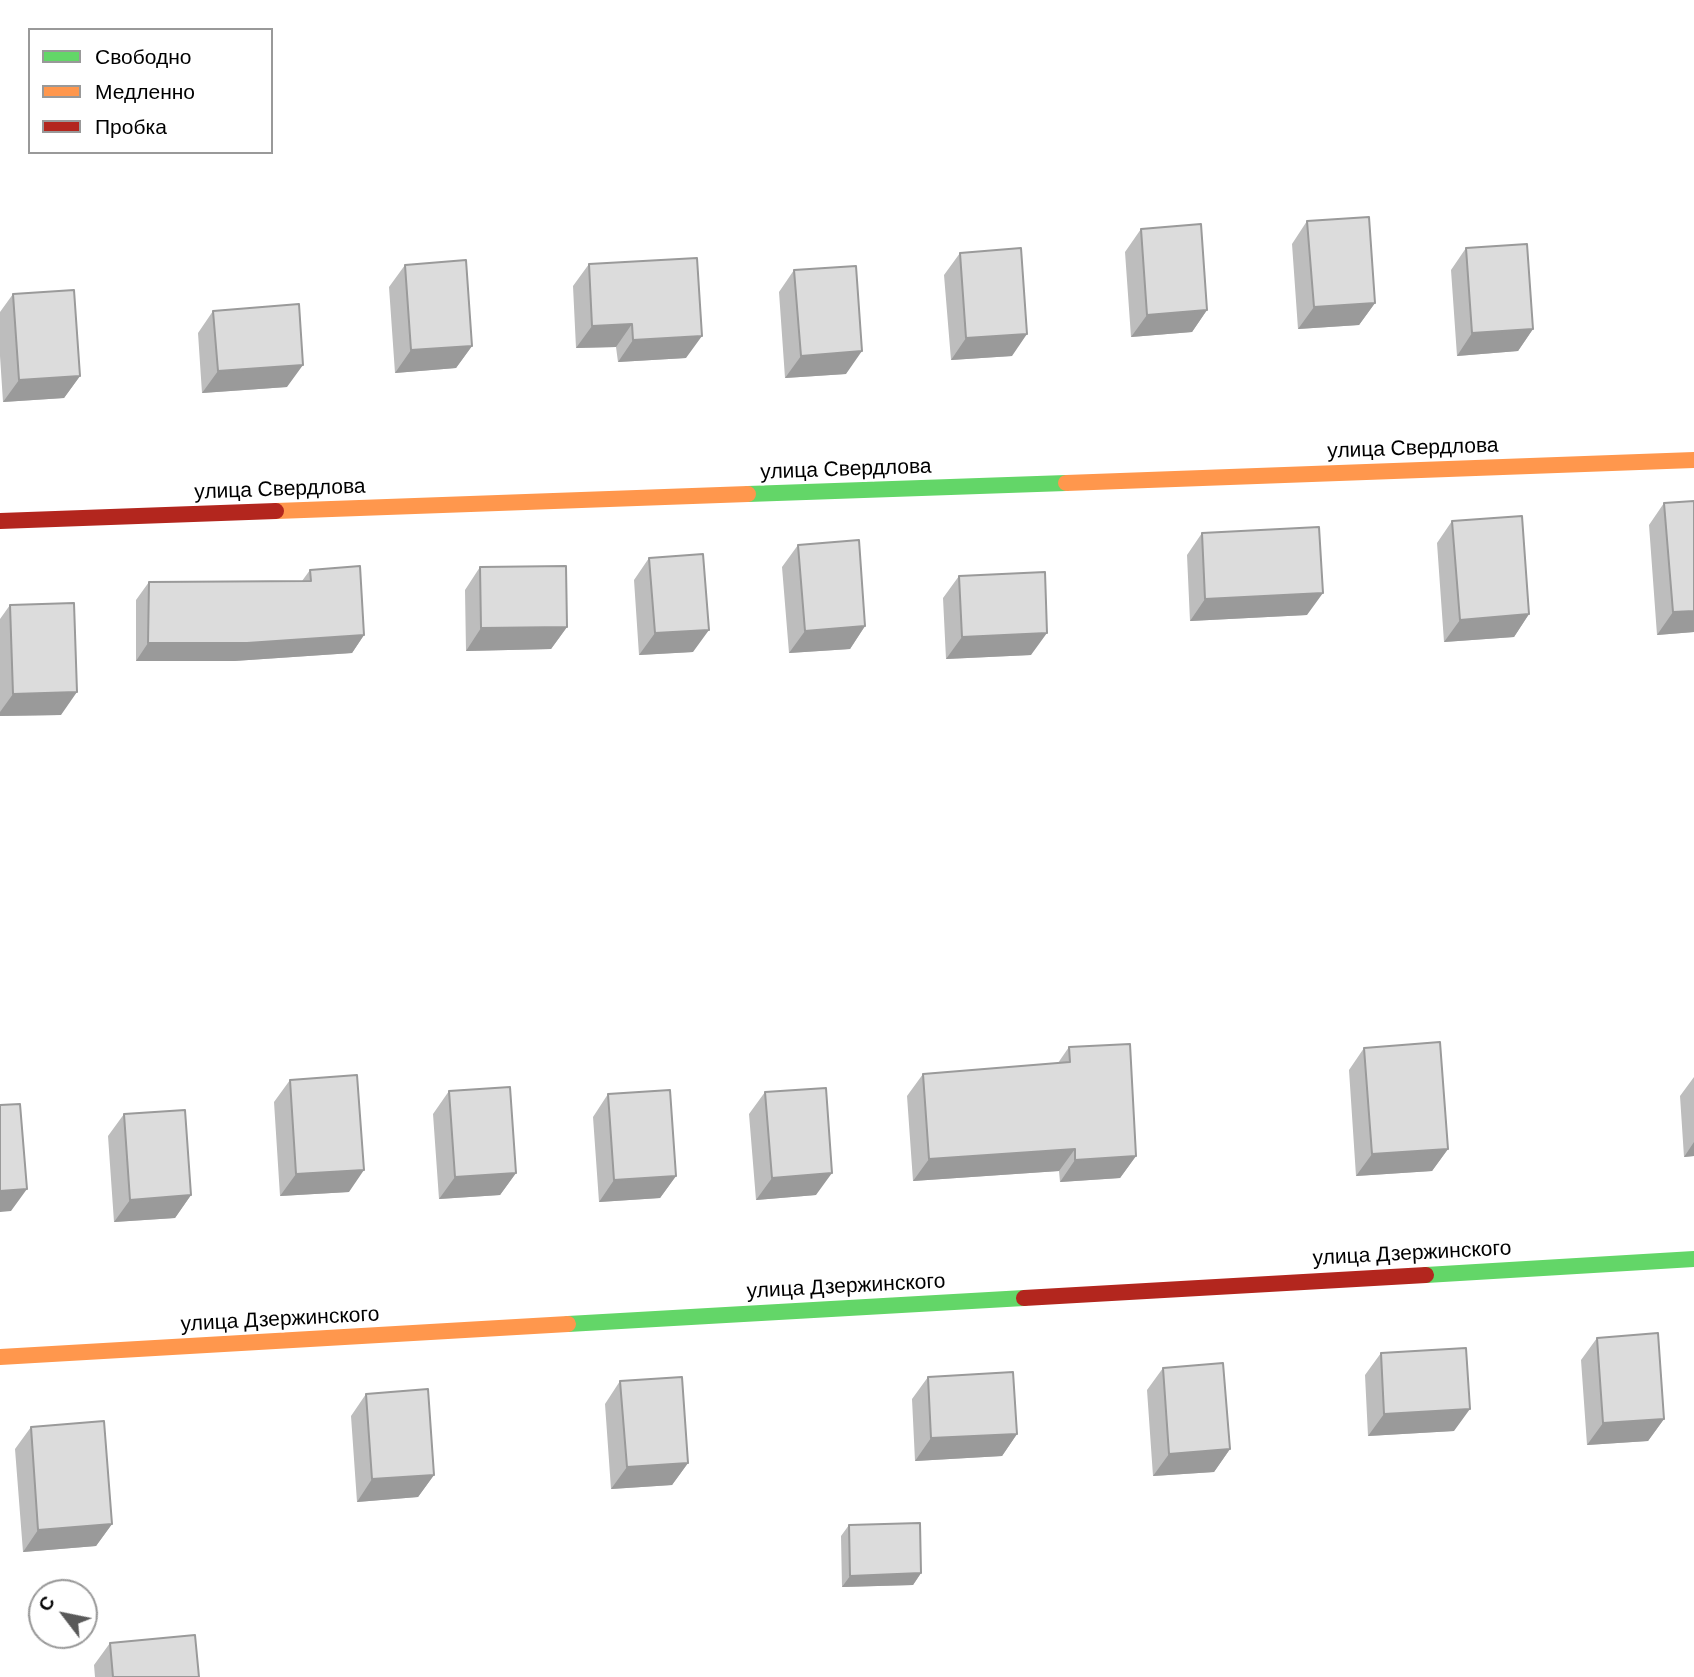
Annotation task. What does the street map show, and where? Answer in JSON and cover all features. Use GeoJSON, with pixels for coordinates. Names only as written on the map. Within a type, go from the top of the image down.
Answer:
{"type":"FeatureCollection","features":[{"type":"Feature","properties":{"kind":"street","name":"улица Свердлова"},"geometry":{"type":"LineString","coordinates":[[0,521],[1694,460]]}},
{"type":"Feature","properties":{"kind":"street","name":"улица Дзержинского"},"geometry":{"type":"LineString","coordinates":[[0,1357],[1694,1259]]}},
{"type":"Feature","properties":{"kind":"building"},"geometry":{"type":"Polygon","coordinates":[[[1369,217],[1375,303],[1314,307],[1307,221],[1369,217]]]}},
{"type":"Feature","properties":{"kind":"building"},"geometry":{"type":"Polygon","coordinates":[[[1201,224],[1207,310],[1147,315],[1141,229],[1201,224]]]}},
{"type":"Feature","properties":{"kind":"building"},"geometry":{"type":"Polygon","coordinates":[[[1527,244],[1533,329],[1472,333],[1466,248],[1527,244]]]}},
{"type":"Feature","properties":{"kind":"building"},"geometry":{"type":"Polygon","coordinates":[[[1021,248],[1027,334],[966,338],[960,253],[1021,248]]]}},
{"type":"Feature","properties":{"kind":"building"},"geometry":{"type":"Polygon","coordinates":[[[697,258],[702,336],[633,340],[632,324],[592,326],[589,264],[697,258]]]}},
{"type":"Feature","properties":{"kind":"building"},"geometry":{"type":"Polygon","coordinates":[[[466,260],[472,346],[411,350],[405,265],[466,260]]]}},
{"type":"Feature","properties":{"kind":"building"},"geometry":{"type":"Polygon","coordinates":[[[856,266],[862,351],[801,356],[794,270],[856,266]]]}},
{"type":"Feature","properties":{"kind":"building"},"geometry":{"type":"Polygon","coordinates":[[[74,290],[80,376],[19,380],[13,294],[74,290]]]}},
{"type":"Feature","properties":{"kind":"building"},"geometry":{"type":"Polygon","coordinates":[[[299,304],[303,365],[218,371],[213,311],[299,304]]]}},
{"type":"Feature","properties":{"kind":"building"},"geometry":{"type":"Polygon","coordinates":[[[1694,501],[1694,611],[1673,612],[1664,503],[1694,501]]]}},
{"type":"Feature","properties":{"kind":"building"},"geometry":{"type":"Polygon","coordinates":[[[1522,516],[1529,614],[1460,620],[1452,521],[1522,516]]]}},
{"type":"Feature","properties":{"kind":"building"},"geometry":{"type":"Polygon","coordinates":[[[1319,527],[1323,593],[1205,599],[1202,533],[1319,527]]]}},
{"type":"Feature","properties":{"kind":"building"},"geometry":{"type":"Polygon","coordinates":[[[859,540],[865,626],[805,631],[798,545],[859,540]]]}},
{"type":"Feature","properties":{"kind":"building"},"geometry":{"type":"Polygon","coordinates":[[[703,554],[709,630],[655,633],[649,558],[703,554]]]}},
{"type":"Feature","properties":{"kind":"building"},"geometry":{"type":"Polygon","coordinates":[[[360,566],[364,635],[247,643],[148,643],[149,582],[311,581],[310,570],[360,566]]]}},
{"type":"Feature","properties":{"kind":"building"},"geometry":{"type":"Polygon","coordinates":[[[566,566],[567,627],[481,628],[480,567],[566,566]]]}},
{"type":"Feature","properties":{"kind":"building"},"geometry":{"type":"Polygon","coordinates":[[[1045,572],[1047,633],[962,637],[959,576],[1045,572]]]}},
{"type":"Feature","properties":{"kind":"building"},"geometry":{"type":"Polygon","coordinates":[[[74,603],[77,692],[13,694],[10,605],[74,603]]]}},
{"type":"Feature","properties":{"kind":"building"},"geometry":{"type":"Polygon","coordinates":[[[1440,1042],[1448,1149],[1372,1154],[1364,1048],[1440,1042]]]}},
{"type":"Feature","properties":{"kind":"building"},"geometry":{"type":"Polygon","coordinates":[[[1130,1044],[1136,1156],[1075,1160],[1075,1149],[929,1159],[923,1074],[1070,1062],[1069,1047],[1130,1044]]]}},
{"type":"Feature","properties":{"kind":"building"},"geometry":{"type":"Polygon","coordinates":[[[357,1075],[364,1170],[296,1174],[290,1080],[357,1075]]]}},
{"type":"Feature","properties":{"kind":"building"},"geometry":{"type":"Polygon","coordinates":[[[510,1087],[516,1173],[455,1177],[449,1091],[510,1087]]]}},
{"type":"Feature","properties":{"kind":"building"},"geometry":{"type":"Polygon","coordinates":[[[826,1088],[832,1173],[772,1178],[765,1092],[826,1088]]]}},
{"type":"Feature","properties":{"kind":"building"},"geometry":{"type":"Polygon","coordinates":[[[670,1090],[676,1176],[614,1180],[608,1094],[670,1090]]]}},
{"type":"Feature","properties":{"kind":"building"},"geometry":{"type":"Polygon","coordinates":[[[20,1104],[27,1189],[0,1191],[0,1105],[20,1104]]]}},
{"type":"Feature","properties":{"kind":"building"},"geometry":{"type":"Polygon","coordinates":[[[185,1110],[191,1195],[130,1200],[124,1114],[185,1110]]]}},
{"type":"Feature","properties":{"kind":"building"},"geometry":{"type":"Polygon","coordinates":[[[1658,1333],[1664,1419],[1603,1423],[1597,1338],[1658,1333]]]}},
{"type":"Feature","properties":{"kind":"building"},"geometry":{"type":"Polygon","coordinates":[[[1466,1348],[1470,1409],[1384,1414],[1381,1353],[1466,1348]]]}},
{"type":"Feature","properties":{"kind":"building"},"geometry":{"type":"Polygon","coordinates":[[[1223,1363],[1230,1449],[1169,1454],[1163,1368],[1223,1363]]]}},
{"type":"Feature","properties":{"kind":"building"},"geometry":{"type":"Polygon","coordinates":[[[1013,1372],[1017,1434],[931,1438],[928,1377],[1013,1372]]]}},
{"type":"Feature","properties":{"kind":"building"},"geometry":{"type":"Polygon","coordinates":[[[682,1377],[688,1463],[627,1467],[620,1381],[682,1377]]]}},
{"type":"Feature","properties":{"kind":"building"},"geometry":{"type":"Polygon","coordinates":[[[428,1389],[434,1475],[372,1479],[366,1394],[428,1389]]]}},
{"type":"Feature","properties":{"kind":"building"},"geometry":{"type":"Polygon","coordinates":[[[104,1421],[112,1524],[38,1530],[31,1427],[104,1421]]]}},
{"type":"Feature","properties":{"kind":"building"},"geometry":{"type":"Polygon","coordinates":[[[920,1523],[921,1573],[850,1576],[849,1525],[920,1523]]]}},
{"type":"Feature","properties":{"kind":"building"},"geometry":{"type":"Polygon","coordinates":[[[195,1635],[199,1677],[113,1677],[110,1643],[195,1635]]]}},
{"type":"Feature","properties":{"kind":"traffic: fast"},"geometry":{"type":"LineString","coordinates":[[748,494],[1066,483]]}},
{"type":"Feature","properties":{"kind":"traffic: fast"},"geometry":{"type":"LineString","coordinates":[[1426,1275],[1694,1259]]}},
{"type":"Feature","properties":{"kind":"traffic: fast"},"geometry":{"type":"LineString","coordinates":[[568,1324],[1024,1298]]}},
{"type":"Feature","properties":{"kind":"traffic: slow"},"geometry":{"type":"LineString","coordinates":[[1066,483],[1694,460]]}},
{"type":"Feature","properties":{"kind":"traffic: slow"},"geometry":{"type":"LineString","coordinates":[[276,511],[748,494]]}},
{"type":"Feature","properties":{"kind":"traffic: slow"},"geometry":{"type":"LineString","coordinates":[[0,1357],[568,1324]]}},
{"type":"Feature","properties":{"kind":"traffic: jam"},"geometry":{"type":"LineString","coordinates":[[0,521],[276,511]]}},
{"type":"Feature","properties":{"kind":"traffic: jam"},"geometry":{"type":"LineString","coordinates":[[1024,1298],[1426,1275]]}}]}
